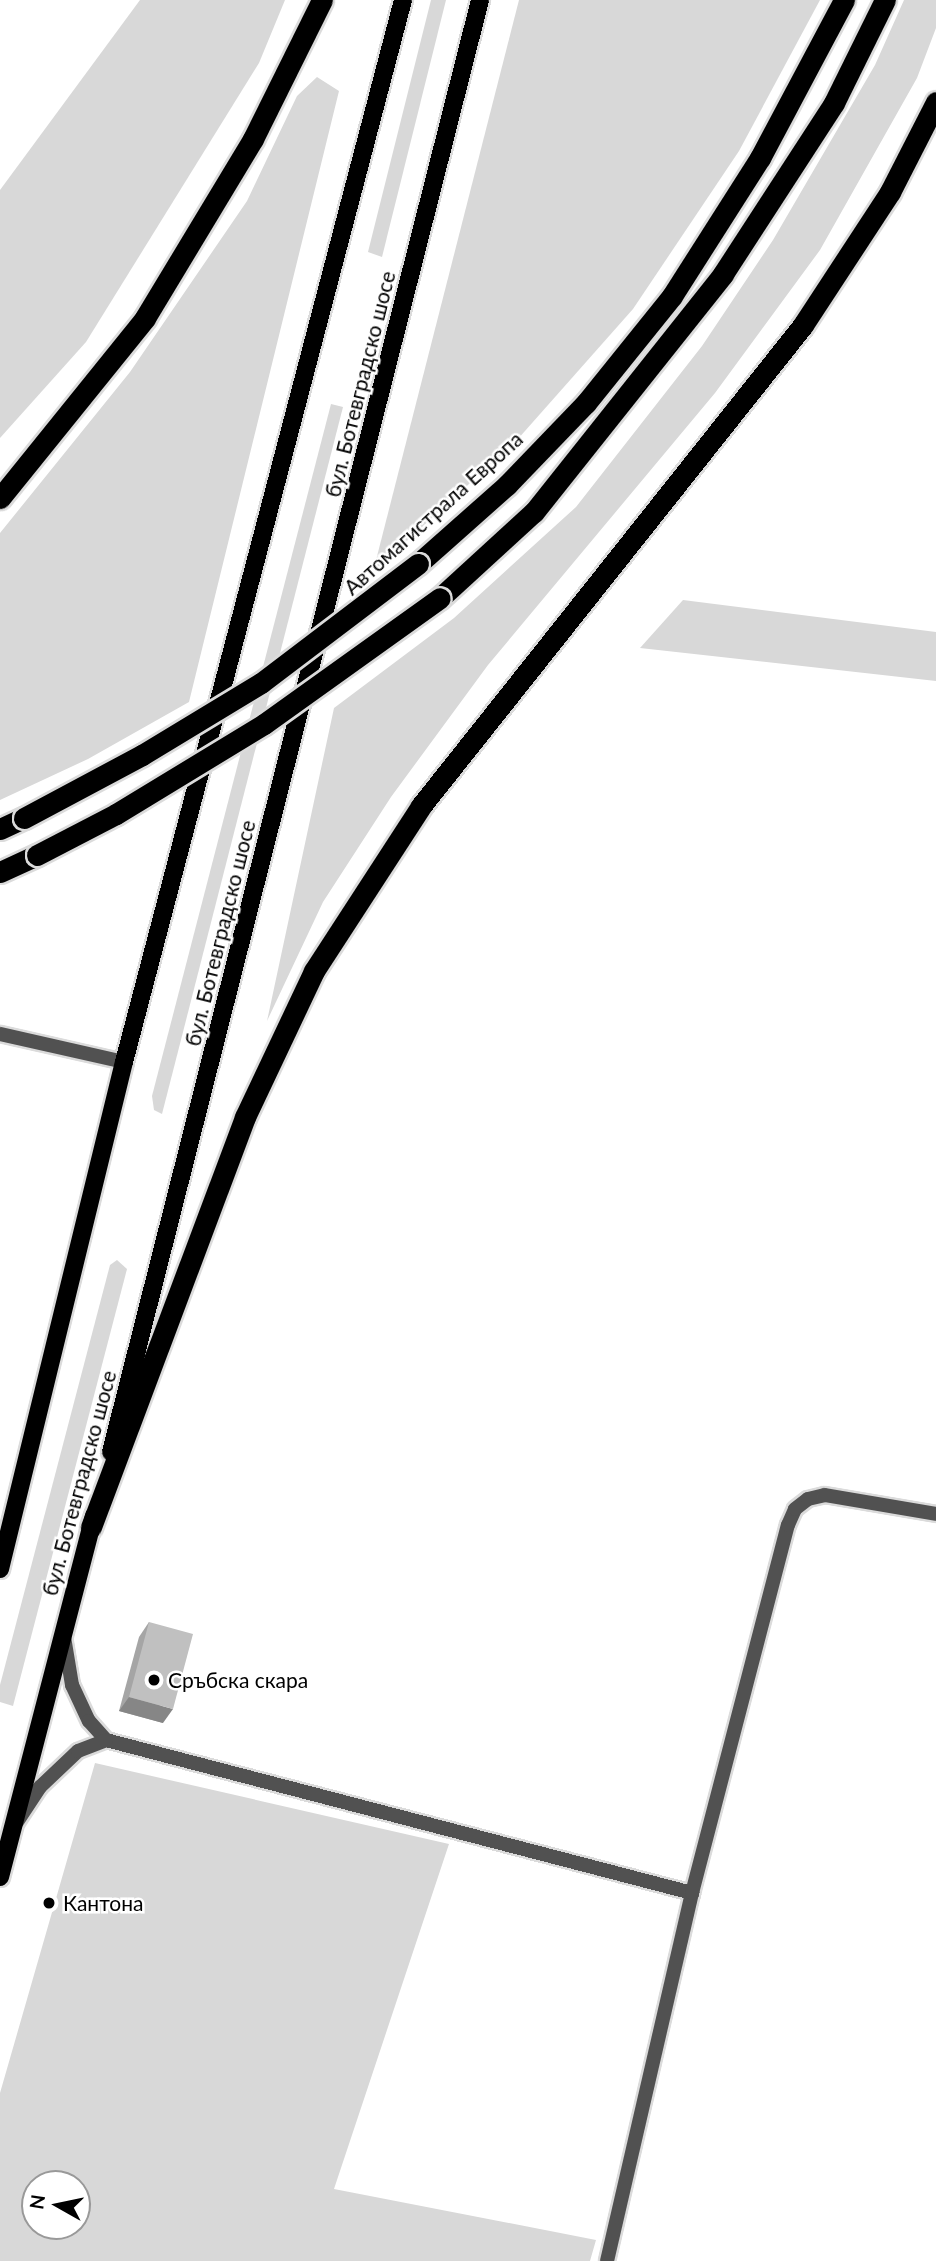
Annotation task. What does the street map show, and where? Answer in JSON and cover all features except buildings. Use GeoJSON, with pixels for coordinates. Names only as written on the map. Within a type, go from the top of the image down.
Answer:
{"type":"FeatureCollection","features":[{"type":"Feature","properties":{"kind":"highway"},"geometry":{"type":"LineString","coordinates":[[0,498],[145,318],[253,139],[322,0]]}},
{"type":"Feature","properties":{"kind":"highway","name":"Автомагистрала Европа"},"geometry":{"type":"LineString","coordinates":[[0,829],[142,755],[261,682],[418,564],[507,485],[577,412],[672,296],[760,158],[844,0]]}},
{"type":"Feature","properties":{"kind":"highway"},"geometry":{"type":"LineString","coordinates":[[0,872],[116,814],[264,724],[440,598],[534,512],[723,274],[834,103],[885,0]]}},
{"type":"Feature","properties":{"kind":"highway"},"geometry":{"type":"LineString","coordinates":[[91,1527],[245,1116],[314,971],[421,806],[803,325],[890,192],[936,102]]}},
{"type":"Feature","properties":{"kind":"main road"},"geometry":{"type":"LineString","coordinates":[[0,1569],[124,1062],[403,0]]}},
{"type":"Feature","properties":{"kind":"main road","name":"бул. Ботевградско шосе"},"geometry":{"type":"LineString","coordinates":[[0,1877],[480,0]]}},
{"type":"Feature","properties":{"kind":"lane"},"geometry":{"type":"LineString","coordinates":[[0,1034],[124,1062]]}},
{"type":"Feature","properties":{"kind":"lane"},"geometry":{"type":"LineString","coordinates":[[607,2261],[692,1893],[795,1509],[808,1499],[825,1495],[936,1514]]}},
{"type":"Feature","properties":{"kind":"lane"},"geometry":{"type":"LineString","coordinates":[[63,1632],[72,1685],[89,1721],[106,1740],[692,1893]]}},
{"type":"Feature","properties":{"kind":"lane"},"geometry":{"type":"LineString","coordinates":[[12,1831],[40,1787],[78,1751],[106,1740]]}},
{"type":"Feature","properties":{"kind":"shaded area"},"geometry":{"type":"Polygon","coordinates":[[[140,0],[285,0],[259,63],[86,342],[0,438],[0,190],[140,0]]]}},
{"type":"Feature","properties":{"kind":"shaded area"},"geometry":{"type":"Polygon","coordinates":[[[431,0],[446,0],[382,257],[368,252],[431,0]]]}},
{"type":"Feature","properties":{"kind":"shaded area"},"geometry":{"type":"Polygon","coordinates":[[[519,0],[820,0],[739,151],[633,309],[517,440],[373,572],[519,0]]]}},
{"type":"Feature","properties":{"kind":"shaded area"},"geometry":{"type":"Polygon","coordinates":[[[904,0],[936,0],[936,28],[917,78],[820,250],[715,393],[488,665],[391,797],[323,902],[267,1021],[334,708],[454,618],[576,507],[702,346],[773,240],[875,65],[904,0]]]}},
{"type":"Feature","properties":{"kind":"shaded area"},"geometry":{"type":"Polygon","coordinates":[[[317,77],[339,91],[189,702],[88,759],[0,800],[0,533],[130,372],[247,201],[297,96],[317,77]]]}},
{"type":"Feature","properties":{"kind":"shaded area"},"geometry":{"type":"Polygon","coordinates":[[[331,404],[343,407],[162,1114],[154,1110],[152,1096],[331,404]]]}},
{"type":"Feature","properties":{"kind":"shaded area"},"geometry":{"type":"Polygon","coordinates":[[[683,600],[936,632],[936,681],[640,648],[683,600]]]}},
{"type":"Feature","properties":{"kind":"shaded area"},"geometry":{"type":"Polygon","coordinates":[[[117,1260],[127,1269],[13,1706],[0,1702],[0,1685],[110,1265],[117,1260]]]}},
{"type":"Feature","properties":{"kind":"shaded area"},"geometry":{"type":"Polygon","coordinates":[[[95,1763],[449,1844],[334,2189],[596,2240],[590,2261],[0,2261],[0,2093],[95,1763]]]}},
{"type":"Feature","properties":{"kind":"place","name":"Сръбска скара"},"geometry":{"type":"Point","coordinates":[154,1680]}},
{"type":"Feature","properties":{"kind":"place","name":"Кантона"},"geometry":{"type":"Point","coordinates":[49,1903]}}]}
